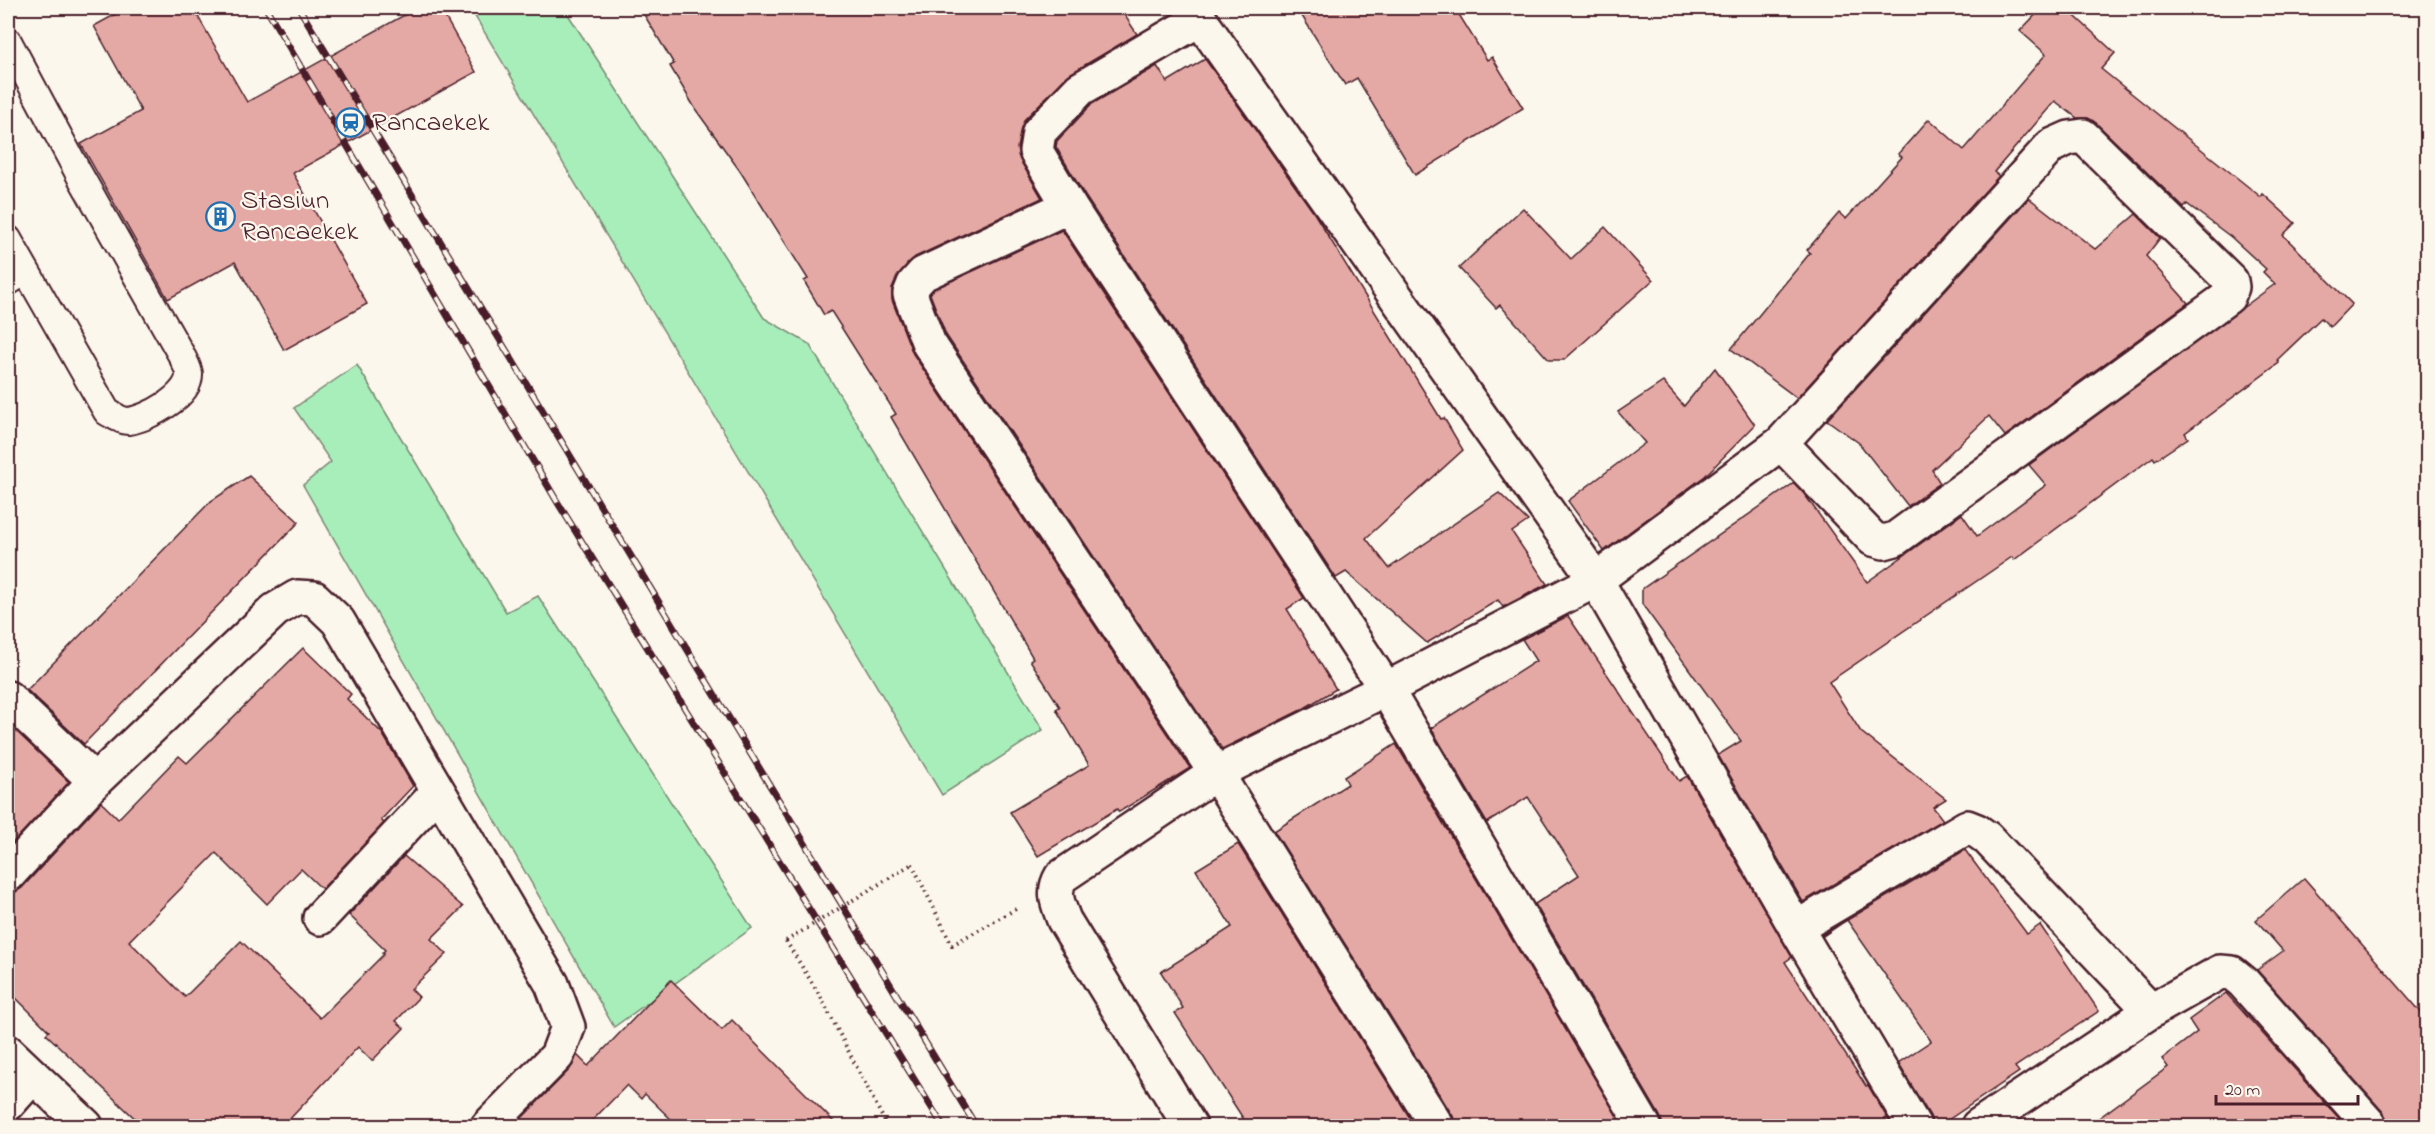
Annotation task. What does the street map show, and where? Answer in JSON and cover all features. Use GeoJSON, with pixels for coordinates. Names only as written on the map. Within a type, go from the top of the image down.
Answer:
{"type":"FeatureCollection","features":[{"type":"Feature","properties":{"kind":"street"},"geometry":{"type":"LineString","coordinates":[[1644,1126],[1386,689],[1069,206],[1036,151],[1039,132],[1080,89],[1196,13],[1596,580],[1796,928],[1914,1126]]}},
{"type":"Feature","properties":{"kind":"street"},"geometry":{"type":"LineString","coordinates":[[1190,1126],[1064,920],[1057,901],[1055,886],[1061,877],[1216,773],[1386,689],[1596,580],[1781,443],[2051,146],[2069,138],[2083,136],[2231,281],[2232,287],[2228,297],[1895,539],[1884,542],[1873,539],[1781,443]]}},
{"type":"Feature","properties":{"kind":"street"},"geometry":{"type":"LineString","coordinates":[[1069,206],[923,274],[914,284],[910,294],[929,344],[1216,773],[1437,1126]]}},
{"type":"Feature","properties":{"kind":"street"},"geometry":{"type":"LineString","coordinates":[[8,875],[95,781],[275,610],[297,597],[314,598],[338,621],[552,984],[568,1027],[557,1056],[488,1126]]}},
{"type":"Feature","properties":{"kind":"street"},"geometry":{"type":"LineString","coordinates":[[8,698],[95,781]]}},
{"type":"Feature","properties":{"kind":"street"},"geometry":{"type":"LineString","coordinates":[[320,918],[438,792]]}},
{"type":"Feature","properties":{"kind":"street"},"geometry":{"type":"LineString","coordinates":[[1796,928],[1967,827],[1987,838],[2151,1011]]}},
{"type":"Feature","properties":{"kind":"street"},"geometry":{"type":"LineString","coordinates":[[1978,1126],[2151,1011],[2220,972],[2232,974],[2243,982],[2370,1126]]}},
{"type":"Feature","properties":{"kind":"street"},"geometry":{"type":"LineString","coordinates":[[8,1052],[86,1126]]}},
{"type":"Feature","properties":{"kind":"street"},"geometry":{"type":"LineString","coordinates":[[8,1104],[33,1076]]}},
{"type":"Feature","properties":{"kind":"lane"},"geometry":{"type":"LineString","coordinates":[[8,41],[79,174],[182,356],[189,374],[185,388],[169,403],[143,417],[126,422],[107,412],[17,277],[8,239]]}},
{"type":"Feature","properties":{"kind":"path"},"geometry":{"type":"LineString","coordinates":[[887,1126],[819,994],[786,941],[912,864],[952,945],[1055,886]]}},
{"type":"Feature","properties":{"kind":"green space"},"geometry":{"type":"Polygon","coordinates":[[[470,8],[564,8],[764,318],[809,344],[1043,730],[942,795],[470,8]]]}},
{"type":"Feature","properties":{"kind":"green space"},"geometry":{"type":"Polygon","coordinates":[[[357,365],[506,612],[538,596],[752,928],[614,1027],[303,485],[331,462],[294,408],[357,365]]]}},
{"type":"Feature","properties":{"kind":"building","name":"Stasiun Rancaekek"},"geometry":{"type":"Polygon","coordinates":[[[127,8],[193,8],[247,102],[417,8],[440,8],[476,72],[293,173],[367,304],[284,350],[235,262],[168,299],[81,144],[141,111],[94,26],[127,8]]]}},
{"type":"Feature","properties":{"kind":"building"},"geometry":{"type":"Polygon","coordinates":[[[640,8],[1120,8],[1137,34],[1067,76],[1025,119],[1021,128],[1017,148],[1020,160],[1042,198],[915,257],[897,277],[892,288],[892,300],[913,354],[1190,768],[1119,812],[1117,809],[1038,856],[1010,812],[1089,765],[1056,709],[1060,707],[1030,660],[1033,658],[891,417],[896,414],[831,311],[824,315],[804,281],[808,279],[740,171],[696,110],[670,66],[674,64],[640,8]]]}},
{"type":"Feature","properties":{"kind":"building"},"geometry":{"type":"Polygon","coordinates":[[[1297,8],[1455,8],[1487,60],[1492,57],[1523,108],[1415,175],[1357,78],[1345,85],[1297,8]]]}},
{"type":"Feature","properties":{"kind":"building"},"geometry":{"type":"Polygon","coordinates":[[[2042,8],[2066,8],[2115,53],[2101,69],[2261,197],[2263,194],[2295,223],[2283,235],[2352,304],[2330,327],[2321,318],[2277,360],[2279,363],[2185,433],[2188,438],[2155,460],[2153,457],[2014,560],[2012,557],[1829,682],[1861,732],[1946,799],[1933,807],[1943,820],[1803,902],[1718,755],[1741,741],[1642,604],[1642,589],[1794,483],[1867,582],[1962,514],[1977,536],[2046,485],[2029,465],[2275,284],[2263,272],[2266,269],[2231,237],[2187,204],[2184,208],[2096,123],[2088,118],[2077,118],[2055,101],[1994,172],[1999,176],[1797,398],[1731,349],[1810,253],[1807,250],[1839,213],[1846,219],[1902,157],[1898,154],[1929,119],[1964,150],[2046,54],[2020,31],[2042,8]]]}},
{"type":"Feature","properties":{"kind":"building"},"geometry":{"type":"Polygon","coordinates":[[[1205,59],[1314,213],[1441,419],[1444,418],[1463,450],[1366,538],[1389,568],[1499,493],[1528,521],[1512,532],[1547,584],[1503,607],[1498,600],[1427,643],[1346,572],[1336,578],[1085,196],[1056,147],[1057,141],[1092,104],[1157,66],[1167,82],[1205,59]]]}},
{"type":"Feature","properties":{"kind":"building"},"geometry":{"type":"Polygon","coordinates":[[[2029,198],[2095,249],[2136,214],[2160,238],[2146,256],[2188,303],[2005,436],[1989,416],[1932,470],[1940,483],[1908,506],[1859,443],[1827,420],[2029,198]]]}},
{"type":"Feature","properties":{"kind":"building"},"geometry":{"type":"Polygon","coordinates":[[[1523,208],[1571,259],[1605,227],[1653,280],[1564,360],[1549,360],[1500,305],[1496,308],[1459,268],[1523,208]]]}},
{"type":"Feature","properties":{"kind":"building"},"geometry":{"type":"Polygon","coordinates":[[[1062,230],[1304,598],[1287,609],[1336,689],[1303,709],[1222,749],[946,335],[930,294],[934,289],[1062,230]]]}},
{"type":"Feature","properties":{"kind":"building"},"geometry":{"type":"Polygon","coordinates":[[[1715,368],[1755,425],[1705,476],[1604,551],[1568,501],[1645,443],[1618,412],[1663,382],[1684,406],[1715,368]]]}},
{"type":"Feature","properties":{"kind":"building"},"geometry":{"type":"Polygon","coordinates":[[[249,476],[299,522],[84,744],[27,690],[211,501],[249,476]]]}},
{"type":"Feature","properties":{"kind":"building"},"geometry":{"type":"Polygon","coordinates":[[[1568,616],[1679,781],[1687,776],[1792,957],[1785,962],[1866,1086],[1868,1085],[1892,1126],[1663,1126],[1660,1116],[1535,904],[1579,875],[1528,797],[1487,823],[1431,728],[1536,661],[1522,639],[1568,616]]]}},
{"type":"Feature","properties":{"kind":"building"},"geometry":{"type":"Polygon","coordinates":[[[303,648],[351,694],[347,699],[382,733],[413,786],[381,820],[384,823],[322,889],[301,869],[267,904],[216,853],[129,941],[185,997],[241,941],[320,1018],[384,954],[382,953],[385,950],[349,915],[404,856],[463,907],[431,939],[447,954],[411,989],[419,997],[396,1021],[404,1028],[372,1061],[358,1047],[283,1126],[143,1126],[46,1034],[49,1031],[8,990],[8,893],[14,893],[22,888],[101,802],[118,819],[179,756],[187,763],[303,648]]]}},
{"type":"Feature","properties":{"kind":"building"},"geometry":{"type":"Polygon","coordinates":[[[8,723],[69,782],[8,848],[8,723]]]}},
{"type":"Feature","properties":{"kind":"building"},"geometry":{"type":"Polygon","coordinates":[[[1396,744],[1623,1126],[1456,1126],[1453,1116],[1274,831],[1348,784],[1344,777],[1396,744]]]}},
{"type":"Feature","properties":{"kind":"building"},"geometry":{"type":"Polygon","coordinates":[[[1238,844],[1415,1126],[1248,1126],[1175,1013],[1183,1008],[1161,972],[1232,927],[1196,870],[1238,844]]]}},
{"type":"Feature","properties":{"kind":"building"},"geometry":{"type":"Polygon","coordinates":[[[1965,850],[2027,934],[2040,925],[2099,1011],[2015,1067],[2019,1072],[1939,1126],[1933,1126],[1930,1116],[1898,1063],[1931,1041],[1847,920],[1965,850]]]}},
{"type":"Feature","properties":{"kind":"building"},"geometry":{"type":"Polygon","coordinates":[[[2304,878],[2427,1019],[2427,1126],[2389,1126],[2383,1112],[2257,970],[2283,951],[2256,920],[2304,878]]]}},
{"type":"Feature","properties":{"kind":"building"},"geometry":{"type":"Polygon","coordinates":[[[671,980],[722,1030],[732,1020],[838,1126],[678,1126],[645,1094],[641,1099],[627,1085],[587,1126],[514,1126],[570,1069],[577,1055],[588,1066],[671,980]]]}},
{"type":"Feature","properties":{"kind":"building"},"geometry":{"type":"Polygon","coordinates":[[[2226,993],[2346,1126],[2088,1126],[2168,1067],[2162,1059],[2197,1032],[2189,1020],[2226,993]]]}},
{"type":"Feature","properties":{"kind":"railway"},"geometry":{"type":"LineString","coordinates":[[266,8],[558,503],[943,1126]]}},
{"type":"Feature","properties":{"kind":"railway"},"geometry":{"type":"LineString","coordinates":[[299,8],[976,1126]]}},
{"type":"Feature","properties":{"kind":"place","name":"Rancaekek"},"geometry":{"type":"Point","coordinates":[351,123]}},
{"type":"Feature","properties":{"kind":"place","name":"Stasiun Rancaekek"},"geometry":{"type":"Point","coordinates":[220,217]}}]}
